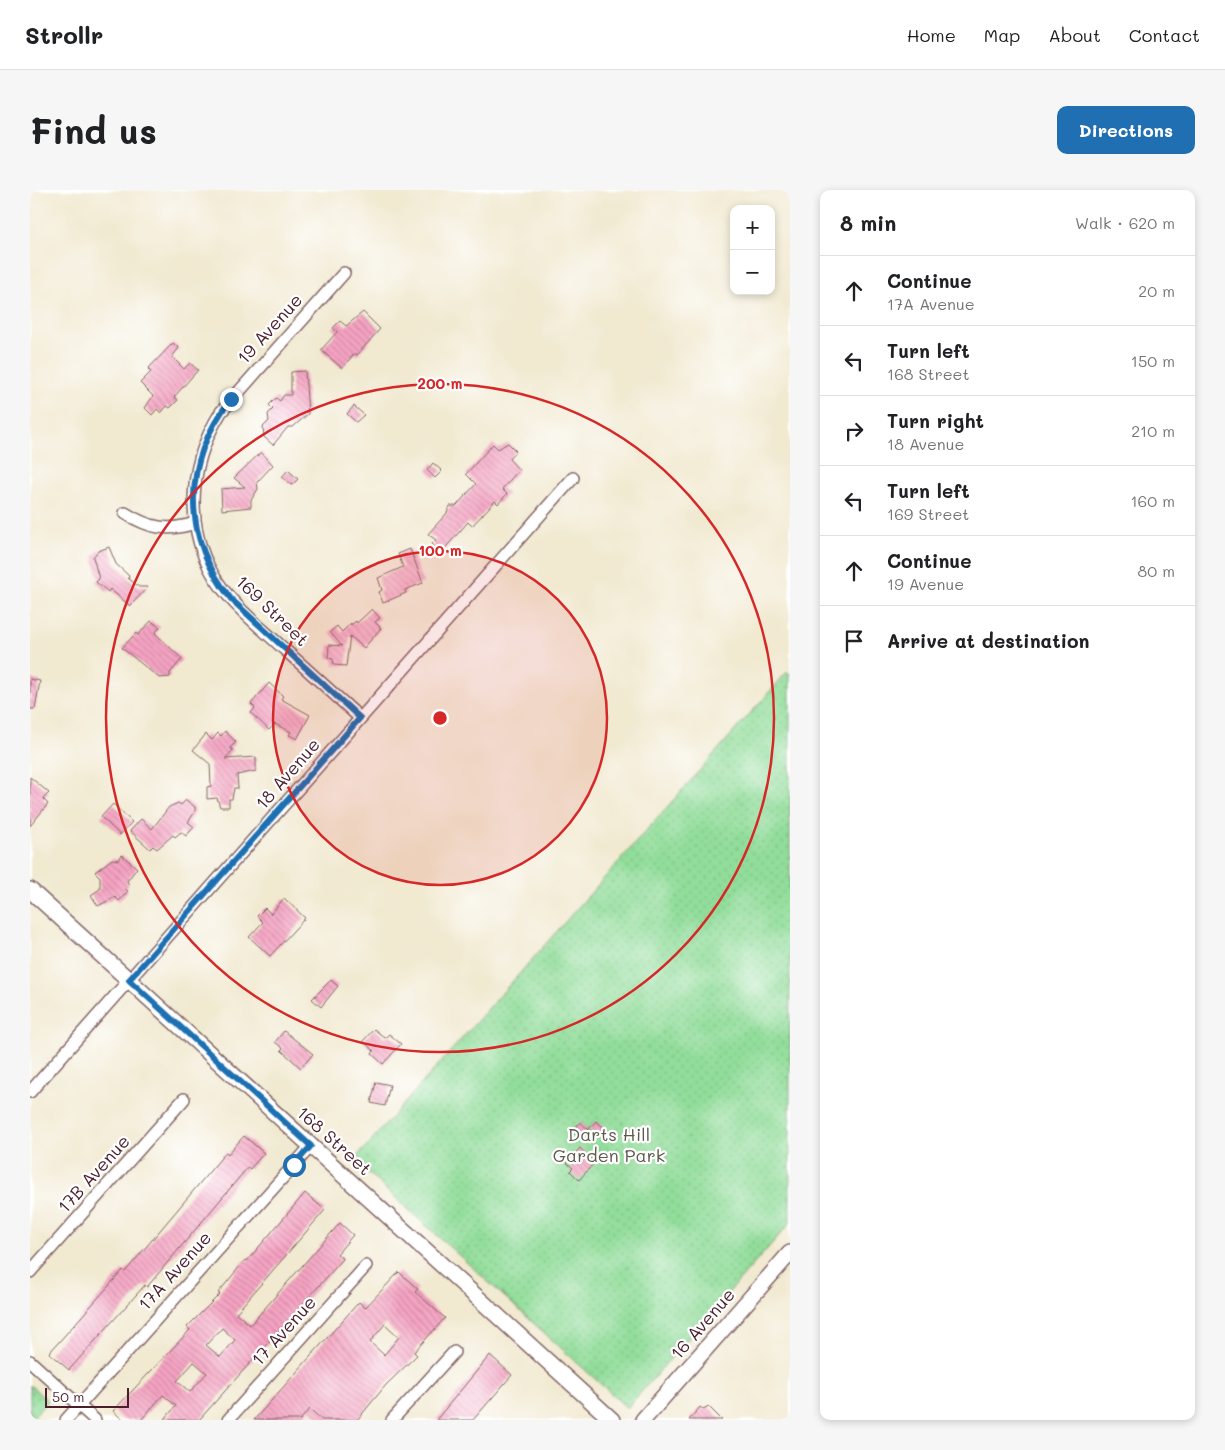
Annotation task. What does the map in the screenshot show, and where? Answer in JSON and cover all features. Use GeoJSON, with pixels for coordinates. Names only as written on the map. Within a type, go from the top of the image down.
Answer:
{"type":"FeatureCollection","features":[{"type":"Feature","properties":{"kind":"main road","name":"168 Street"},"geometry":{"type":"LineString","coordinates":[[30,890],[612,1420]]}},
{"type":"Feature","properties":{"kind":"main road","name":"16 Avenue"},"geometry":{"type":"LineString","coordinates":[[643,1420],[790,1253]]}},
{"type":"Feature","properties":{"kind":"street","name":"19 Avenue"},"geometry":{"type":"LineString","coordinates":[[195,523],[193,498],[196,473],[202,449],[212,426],[231,399],[344,272]]}},
{"type":"Feature","properties":{"kind":"street","name":"18 Avenue"},"geometry":{"type":"LineString","coordinates":[[30,1092],[573,478]]}},
{"type":"Feature","properties":{"kind":"street"},"geometry":{"type":"LineString","coordinates":[[125,513],[141,523],[160,528],[179,528],[195,523]]}},
{"type":"Feature","properties":{"kind":"street","name":"169 Street"},"geometry":{"type":"LineString","coordinates":[[195,523],[204,556],[220,585],[231,599],[360,718]]}},
{"type":"Feature","properties":{"kind":"street","name":"17B Avenue"},"geometry":{"type":"LineString","coordinates":[[30,1272],[184,1099]]}},
{"type":"Feature","properties":{"kind":"street","name":"17A Avenue"},"geometry":{"type":"LineString","coordinates":[[66,1420],[311,1146]]}},
{"type":"Feature","properties":{"kind":"street","name":"17 Avenue"},"geometry":{"type":"LineString","coordinates":[[228,1420],[366,1266]]}},
{"type":"Feature","properties":{"kind":"street"},"geometry":{"type":"LineString","coordinates":[[392,1420],[454,1352]]}},
{"type":"Feature","properties":{"kind":"street"},"geometry":{"type":"LineString","coordinates":[[30,1361],[94,1420]]}},
{"type":"Feature","properties":{"kind":"green space","name":"Darts Hill Garden Park"},"geometry":{"type":"Polygon","coordinates":[[[787,672],[790,674],[790,1223],[627,1408],[354,1160],[787,672]]]}},
{"type":"Feature","properties":{"kind":"green space"},"geometry":{"type":"Polygon","coordinates":[[[30,1385],[48,1401],[30,1420],[30,1385]]]}},
{"type":"Feature","properties":{"kind":"building"},"geometry":{"type":"Polygon","coordinates":[[[363,312],[380,329],[357,355],[355,353],[342,368],[321,350],[337,332],[333,328],[340,321],[346,326],[363,312]]]}},
{"type":"Feature","properties":{"kind":"building"},"geometry":{"type":"Polygon","coordinates":[[[173,343],[179,348],[172,357],[184,369],[190,363],[198,370],[174,397],[178,400],[170,408],[167,406],[161,413],[157,409],[152,415],[145,408],[153,396],[140,383],[151,372],[148,369],[173,343]]]}},
{"type":"Feature","properties":{"kind":"building"},"geometry":{"type":"Polygon","coordinates":[[[305,371],[308,414],[293,427],[288,427],[273,445],[264,437],[263,427],[269,421],[268,414],[273,409],[269,405],[276,398],[280,401],[284,395],[291,395],[291,372],[305,371]]]}},
{"type":"Feature","properties":{"kind":"building"},"geometry":{"type":"Polygon","coordinates":[[[354,406],[364,415],[356,422],[347,414],[354,406]]]}},
{"type":"Feature","properties":{"kind":"building"},"geometry":{"type":"Polygon","coordinates":[[[508,443],[516,451],[509,459],[519,470],[502,489],[507,494],[498,504],[495,501],[472,526],[468,522],[441,553],[432,544],[436,540],[428,534],[447,513],[450,506],[456,506],[476,484],[466,474],[493,444],[498,449],[508,443]]]}},
{"type":"Feature","properties":{"kind":"building"},"geometry":{"type":"Polygon","coordinates":[[[261,452],[273,465],[257,482],[258,489],[251,500],[251,507],[222,510],[221,489],[245,487],[234,478],[261,452]]]}},
{"type":"Feature","properties":{"kind":"building"},"geometry":{"type":"Polygon","coordinates":[[[433,463],[442,471],[435,478],[427,470],[433,463]]]}},
{"type":"Feature","properties":{"kind":"building"},"geometry":{"type":"Polygon","coordinates":[[[288,470],[298,479],[292,485],[282,477],[288,470]]]}},
{"type":"Feature","properties":{"kind":"building"},"geometry":{"type":"Polygon","coordinates":[[[109,547],[116,564],[129,576],[128,578],[139,587],[148,587],[130,606],[110,589],[108,592],[96,582],[99,579],[93,557],[98,551],[109,547]]]}},
{"type":"Feature","properties":{"kind":"building"},"geometry":{"type":"Polygon","coordinates":[[[410,549],[423,583],[405,590],[406,593],[383,603],[379,592],[382,590],[378,578],[403,567],[398,554],[410,549]]]}},
{"type":"Feature","properties":{"kind":"building"},"geometry":{"type":"Polygon","coordinates":[[[372,609],[380,618],[375,622],[381,628],[364,648],[350,636],[346,666],[334,665],[333,659],[328,658],[329,645],[342,646],[330,632],[337,626],[342,632],[351,623],[351,625],[356,621],[357,623],[372,609]]]}},
{"type":"Feature","properties":{"kind":"building"},"geometry":{"type":"Polygon","coordinates":[[[151,621],[160,627],[155,633],[182,659],[170,673],[170,677],[159,678],[122,648],[151,621]]]}},
{"type":"Feature","properties":{"kind":"building"},"geometry":{"type":"Polygon","coordinates":[[[30,679],[40,681],[35,709],[30,709],[30,679]]]}},
{"type":"Feature","properties":{"kind":"building"},"geometry":{"type":"Polygon","coordinates":[[[269,683],[283,696],[281,699],[310,715],[297,739],[289,735],[291,732],[275,724],[269,730],[251,713],[255,708],[251,704],[269,683]]]}},
{"type":"Feature","properties":{"kind":"building"},"geometry":{"type":"Polygon","coordinates":[[[225,731],[236,742],[230,748],[233,750],[225,759],[256,757],[256,771],[237,775],[238,788],[234,788],[232,799],[229,799],[229,807],[220,807],[217,798],[207,799],[207,787],[211,786],[210,764],[193,750],[206,734],[212,740],[218,733],[221,736],[225,731]]]}},
{"type":"Feature","properties":{"kind":"building"},"geometry":{"type":"Polygon","coordinates":[[[30,777],[49,793],[43,799],[48,804],[30,826],[30,777]]]}},
{"type":"Feature","properties":{"kind":"building"},"geometry":{"type":"Polygon","coordinates":[[[186,800],[195,807],[195,812],[188,822],[194,827],[186,836],[181,832],[175,837],[173,835],[157,849],[153,846],[150,849],[130,831],[141,819],[152,829],[169,807],[178,803],[181,805],[186,800]]]}},
{"type":"Feature","properties":{"kind":"building"},"geometry":{"type":"Polygon","coordinates":[[[113,804],[132,822],[120,835],[101,817],[113,804]]]}},
{"type":"Feature","properties":{"kind":"building"},"geometry":{"type":"Polygon","coordinates":[[[122,855],[137,868],[127,881],[129,885],[125,889],[128,891],[119,901],[115,897],[98,906],[91,895],[100,889],[100,877],[95,872],[112,859],[118,860],[122,855]]]}},
{"type":"Feature","properties":{"kind":"building"},"geometry":{"type":"Polygon","coordinates":[[[284,898],[305,918],[270,956],[249,937],[263,922],[257,916],[265,908],[271,914],[284,898]]]}},
{"type":"Feature","properties":{"kind":"building"},"geometry":{"type":"Polygon","coordinates":[[[331,980],[338,986],[321,1007],[312,999],[331,980]]]}},
{"type":"Feature","properties":{"kind":"building"},"geometry":{"type":"Polygon","coordinates":[[[374,1029],[385,1038],[389,1034],[401,1044],[383,1064],[372,1054],[374,1051],[363,1041],[374,1029]]]}},
{"type":"Feature","properties":{"kind":"building"},"geometry":{"type":"Polygon","coordinates":[[[284,1031],[313,1054],[301,1068],[275,1042],[284,1031]]]}},
{"type":"Feature","properties":{"kind":"building"},"geometry":{"type":"Polygon","coordinates":[[[376,1082],[390,1085],[385,1106],[371,1103],[376,1082]]]}},
{"type":"Feature","properties":{"kind":"building"},"geometry":{"type":"Polygon","coordinates":[[[596,1121],[607,1130],[600,1138],[589,1129],[596,1121]]]}},
{"type":"Feature","properties":{"kind":"building"},"geometry":{"type":"Polygon","coordinates":[[[580,1122],[589,1130],[581,1139],[572,1131],[580,1122]]]}},
{"type":"Feature","properties":{"kind":"building"},"geometry":{"type":"Polygon","coordinates":[[[244,1136],[264,1153],[250,1169],[248,1167],[147,1287],[145,1285],[69,1370],[49,1353],[123,1270],[125,1272],[226,1152],[228,1154],[244,1136]]]}},
{"type":"Feature","properties":{"kind":"building"},"geometry":{"type":"Polygon","coordinates":[[[580,1148],[595,1162],[579,1180],[570,1171],[573,1168],[567,1163],[580,1148]]]}},
{"type":"Feature","properties":{"kind":"building"},"geometry":{"type":"Polygon","coordinates":[[[305,1193],[325,1210],[236,1313],[250,1325],[340,1223],[353,1235],[337,1254],[343,1259],[199,1420],[164,1420],[176,1406],[163,1395],[141,1420],[123,1420],[113,1411],[190,1330],[187,1327],[220,1294],[218,1293],[245,1260],[247,1261],[305,1193]],[[222,1328],[206,1345],[220,1357],[235,1340],[222,1328]],[[194,1362],[177,1381],[190,1392],[207,1373],[194,1362]]]}},
{"type":"Feature","properties":{"kind":"building"},"geometry":{"type":"Polygon","coordinates":[[[399,1272],[418,1289],[415,1292],[445,1318],[414,1352],[417,1355],[386,1385],[357,1420],[322,1420],[310,1409],[300,1420],[254,1420],[359,1302],[365,1308],[399,1272]],[[385,1324],[370,1342],[384,1355],[399,1337],[385,1324]]]}},
{"type":"Feature","properties":{"kind":"building"},"geometry":{"type":"Polygon","coordinates":[[[490,1355],[512,1375],[473,1420],[436,1420],[490,1355]]]}},
{"type":"Feature","properties":{"kind":"building"},"geometry":{"type":"Polygon","coordinates":[[[708,1406],[722,1420],[689,1420],[700,1407],[704,1410],[708,1406]]]}},
{"type":"Feature","properties":{"kind":"route"},"geometry":{"type":"LineString","coordinates":[[231,399],[212,426],[199,457],[196,473],[193,506],[195,523],[204,556],[220,585],[242,611],[360,718],[129,980],[311,1146],[294,1165]]}}]}
